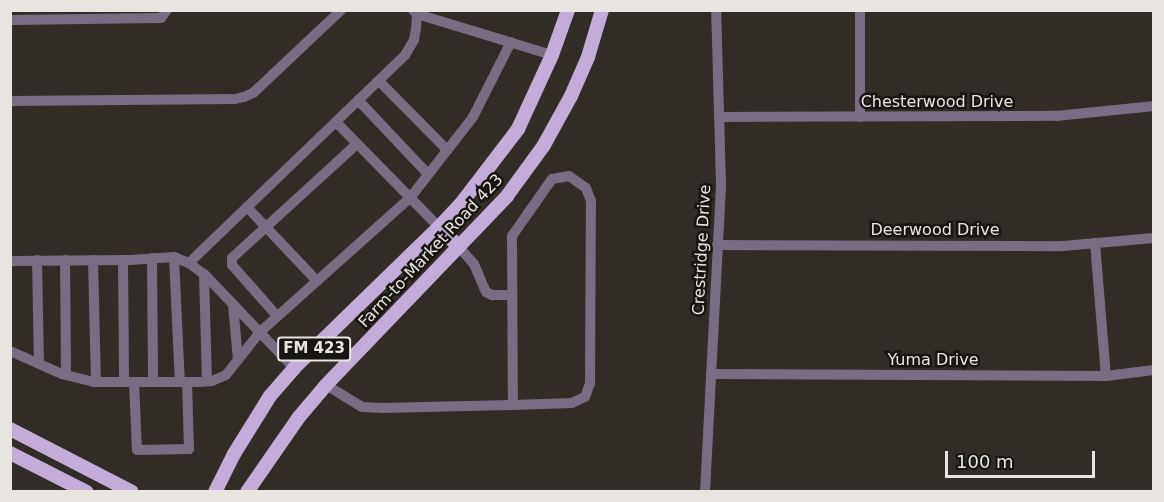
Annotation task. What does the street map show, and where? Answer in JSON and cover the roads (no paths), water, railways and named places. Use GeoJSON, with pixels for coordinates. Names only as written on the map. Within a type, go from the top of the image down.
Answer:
{"type":"FeatureCollection","features":[{"type":"Feature","properties":{"kind":"main road","name":"Farm-to-Market Road 423"},"geometry":{"type":"LineString","coordinates":[[215,492],[234,454],[270,396],[294,368],[439,227],[518,129],[552,55],[568,10]]}},
{"type":"Feature","properties":{"kind":"main road","name":"Farm-to-Market Road 423"},"geometry":{"type":"LineString","coordinates":[[248,492],[299,417],[326,385],[507,196],[544,145],[571,96],[588,57],[602,10]]}},
{"type":"Feature","properties":{"kind":"main road"},"geometry":{"type":"LineString","coordinates":[[439,227],[459,247]]}},
{"type":"Feature","properties":{"kind":"main road"},"geometry":{"type":"LineString","coordinates":[[10,429],[132,492]]}},
{"type":"Feature","properties":{"kind":"main road"},"geometry":{"type":"LineString","coordinates":[[10,453],[87,492]]}},
{"type":"Feature","properties":{"kind":"street"},"geometry":{"type":"LineString","coordinates":[[10,20],[161,18],[167,10]]}},
{"type":"Feature","properties":{"kind":"street"},"geometry":{"type":"LineString","coordinates":[[10,101],[235,99],[244,97],[253,93],[340,10]]}},
{"type":"Feature","properties":{"kind":"street","name":"Crestridge Drive"},"geometry":{"type":"LineString","coordinates":[[705,492],[721,184],[716,10]]}},
{"type":"Feature","properties":{"kind":"street"},"geometry":{"type":"LineString","coordinates":[[860,10],[861,117]]}},
{"type":"Feature","properties":{"kind":"street"},"geometry":{"type":"LineString","coordinates":[[189,263],[405,55],[414,40],[415,12],[552,55]]}},
{"type":"Feature","properties":{"kind":"street"},"geometry":{"type":"LineString","coordinates":[[10,351],[66,375],[96,382],[207,381],[226,375],[260,332],[410,198],[473,117],[511,42]]}},
{"type":"Feature","properties":{"kind":"street"},"geometry":{"type":"LineString","coordinates":[[379,81],[447,150]]}},
{"type":"Feature","properties":{"kind":"street"},"geometry":{"type":"LineString","coordinates":[[358,100],[429,174]]}},
{"type":"Feature","properties":{"kind":"street","name":"Chesterwood Drive"},"geometry":{"type":"LineString","coordinates":[[720,117],[1056,116],[1154,106]]}},
{"type":"Feature","properties":{"kind":"street"},"geometry":{"type":"LineString","coordinates":[[336,122],[439,227]]}},
{"type":"Feature","properties":{"kind":"street"},"geometry":{"type":"LineString","coordinates":[[277,316],[231,265],[232,258],[357,144]]}},
{"type":"Feature","properties":{"kind":"street"},"geometry":{"type":"LineString","coordinates":[[326,385],[362,407],[513,405],[572,403],[585,397],[588,390],[591,201],[586,188],[569,176],[552,179],[512,236],[513,405]]}},
{"type":"Feature","properties":{"kind":"street"},"geometry":{"type":"LineString","coordinates":[[247,207],[317,281]]}},
{"type":"Feature","properties":{"kind":"street","name":"Deerwood Drive"},"geometry":{"type":"LineString","coordinates":[[717,245],[1095,243],[1154,238]]}},
{"type":"Feature","properties":{"kind":"street"},"geometry":{"type":"LineString","coordinates":[[1095,243],[1106,376]]}},
{"type":"Feature","properties":{"kind":"street"},"geometry":{"type":"LineString","coordinates":[[459,247],[474,264],[480,284],[486,292],[492,295],[512,295]]}},
{"type":"Feature","properties":{"kind":"street"},"geometry":{"type":"LineString","coordinates":[[123,260],[129,382],[137,450],[189,449],[174,257]]}},
{"type":"Feature","properties":{"kind":"street"},"geometry":{"type":"LineString","coordinates":[[10,261],[174,257],[189,263],[204,274],[294,368]]}},
{"type":"Feature","properties":{"kind":"street"},"geometry":{"type":"LineString","coordinates":[[152,258],[153,382]]}},
{"type":"Feature","properties":{"kind":"street"},"geometry":{"type":"LineString","coordinates":[[37,260],[39,363]]}},
{"type":"Feature","properties":{"kind":"street"},"geometry":{"type":"LineString","coordinates":[[65,260],[66,375]]}},
{"type":"Feature","properties":{"kind":"street"},"geometry":{"type":"LineString","coordinates":[[93,260],[96,382]]}},
{"type":"Feature","properties":{"kind":"street"},"geometry":{"type":"LineString","coordinates":[[204,274],[207,381]]}},
{"type":"Feature","properties":{"kind":"street"},"geometry":{"type":"LineString","coordinates":[[233,304],[238,360]]}},
{"type":"Feature","properties":{"kind":"street","name":"Yuma Drive"},"geometry":{"type":"LineString","coordinates":[[711,374],[1106,376],[1154,370]]}}]}
